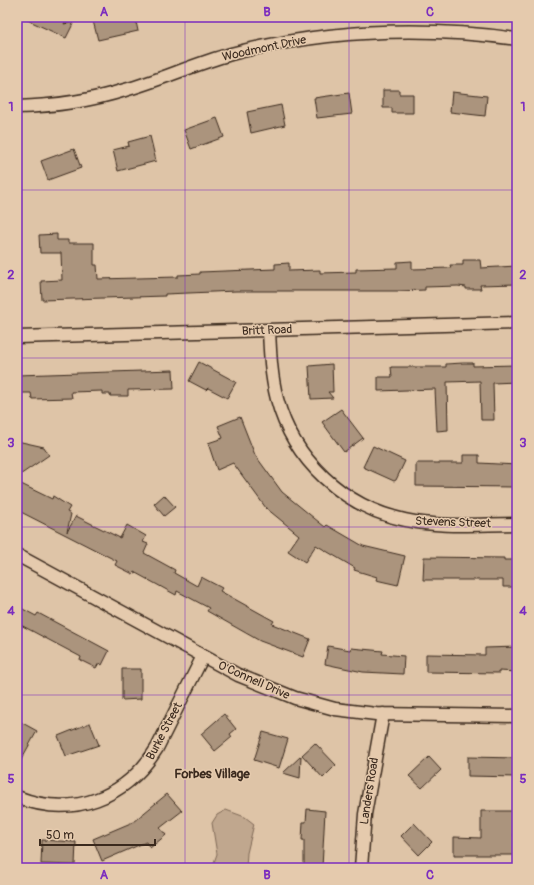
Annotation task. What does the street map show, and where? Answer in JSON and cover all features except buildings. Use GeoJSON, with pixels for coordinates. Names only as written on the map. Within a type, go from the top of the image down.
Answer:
{"type":"FeatureCollection","features":[{"type":"Feature","properties":{"kind":"street","name":"Woodmont Drive"},"geometry":{"type":"LineString","coordinates":[[17,107],[67,103],[103,96],[126,90],[203,62],[266,45],[302,39],[339,34],[420,32],[517,39]]}},
{"type":"Feature","properties":{"kind":"street","name":"Britt Road"},"geometry":{"type":"LineString","coordinates":[[17,337],[517,323]]}},
{"type":"Feature","properties":{"kind":"street","name":"Stevens Street"},"geometry":{"type":"LineString","coordinates":[[269,330],[273,380],[284,420],[308,461],[330,483],[356,501],[372,509],[405,520],[441,523],[517,524]]}},
{"type":"Feature","properties":{"kind":"street","name":"O'Connell Drive"},"geometry":{"type":"LineString","coordinates":[[17,555],[203,656],[257,683],[295,698],[335,709],[383,714],[517,716]]}},
{"type":"Feature","properties":{"kind":"street","name":"Burke Street"},"geometry":{"type":"LineString","coordinates":[[17,797],[50,805],[78,804],[104,797],[126,784],[143,768],[157,748],[203,656]]}},
{"type":"Feature","properties":{"kind":"street","name":"Landers Road"},"geometry":{"type":"LineString","coordinates":[[361,868],[365,814],[383,714]]}},
{"type":"Feature","properties":{"kind":"shaded area"},"geometry":{"type":"Polygon","coordinates":[[[226,810],[245,817],[254,824],[247,853],[246,868],[212,868],[217,854],[212,823],[217,815],[226,810]]]}},
{"type":"Feature","properties":{"kind":"district","name":"Forbes Village"},"geometry":{"type":"Point","coordinates":[212,773]}}]}
